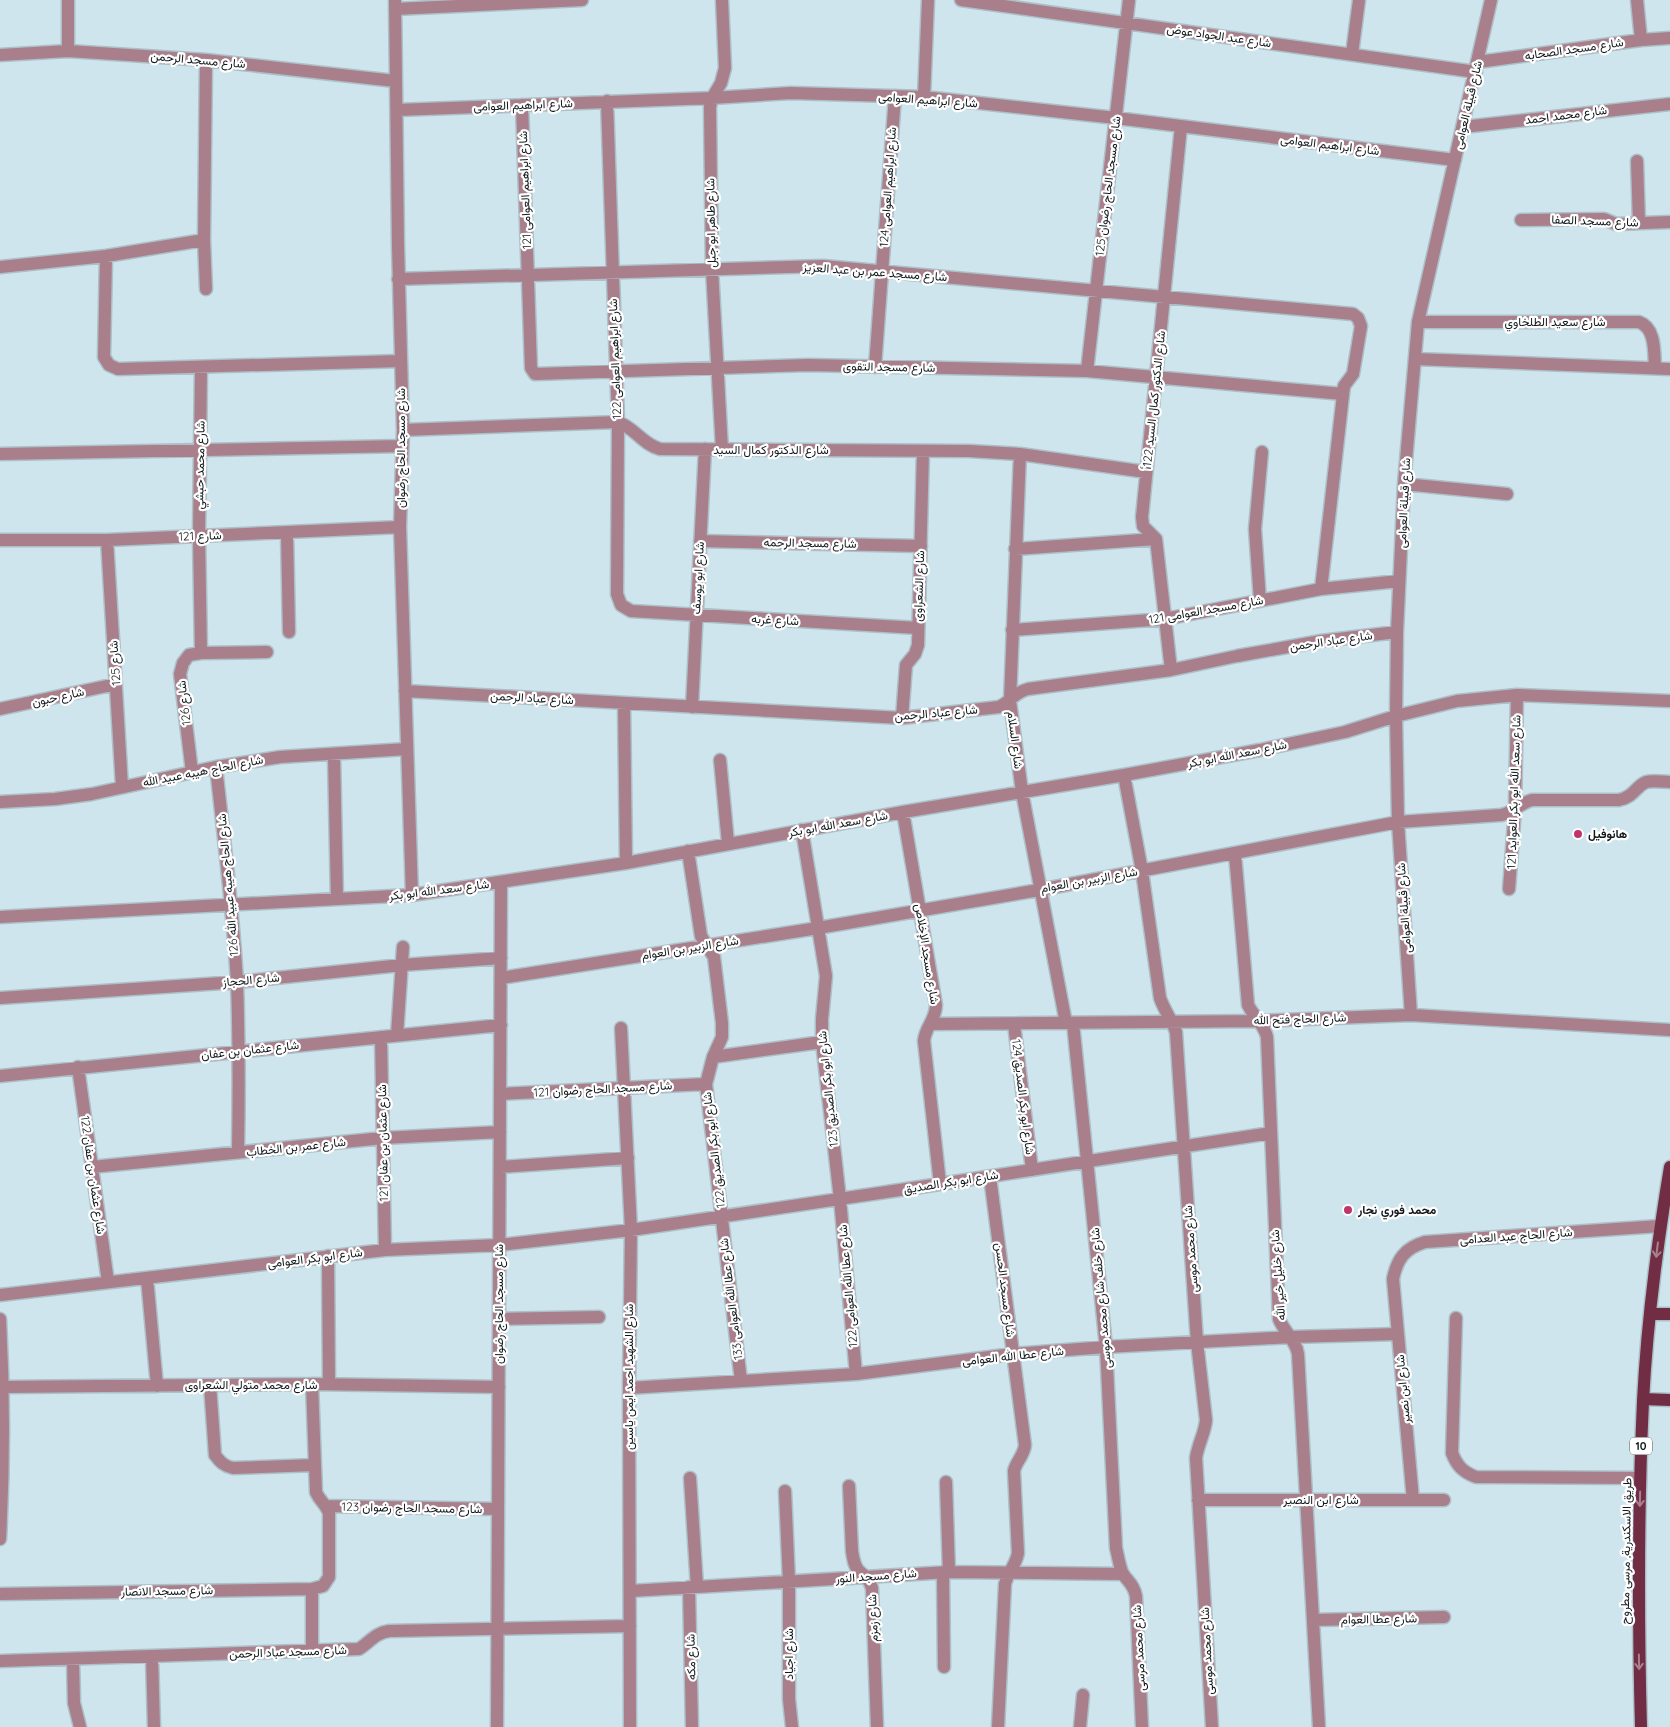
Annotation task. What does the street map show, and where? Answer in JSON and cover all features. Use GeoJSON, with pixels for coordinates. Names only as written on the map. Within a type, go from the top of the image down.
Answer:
{"type":"FeatureCollection","features":[{"type":"Feature","properties":{"kind":"main road","name":"طريق الاسكندرية, مرسى مطروح"},"geometry":{"type":"LineString","coordinates":[[1641,1727],[1638,1634],[1643,1400],[1660,1226],[1670,1167]]}},
{"type":"Feature","properties":{"kind":"main road"},"geometry":{"type":"LineString","coordinates":[[1650,1314],[1670,1314]]}},
{"type":"Feature","properties":{"kind":"main road"},"geometry":{"type":"LineString","coordinates":[[1643,1400],[1670,1400]]}},
{"type":"Feature","properties":{"kind":"street"},"geometry":{"type":"LineString","coordinates":[[68,0],[68,51]]}},
{"type":"Feature","properties":{"kind":"street"},"geometry":{"type":"LineString","coordinates":[[395,4],[582,0]]}},
{"type":"Feature","properties":{"kind":"street","name":"شارع طاهر ابو جبل"},"geometry":{"type":"LineString","coordinates":[[722,0],[725,68],[721,83],[712,98],[710,107],[712,269],[722,450]]}},
{"type":"Feature","properties":{"kind":"street"},"geometry":{"type":"LineString","coordinates":[[924,98],[928,0]]}},
{"type":"Feature","properties":{"kind":"street","name":"شارع عبد الجواد عوض"},"geometry":{"type":"LineString","coordinates":[[961,0],[1352,54],[1477,67]]}},
{"type":"Feature","properties":{"kind":"street","name":"شارع مسجد الحاج رضوان 125"},"geometry":{"type":"LineString","coordinates":[[1087,371],[1129,0]]}},
{"type":"Feature","properties":{"kind":"street"},"geometry":{"type":"LineString","coordinates":[[1352,54],[1360,0]]}},
{"type":"Feature","properties":{"kind":"street","name":"شارع قبيلة العوامى"},"geometry":{"type":"LineString","coordinates":[[1411,1015],[1398,822],[1396,716],[1397,632],[1404,484],[1418,322],[1491,0]]}},
{"type":"Feature","properties":{"kind":"street"},"geometry":{"type":"LineString","coordinates":[[1637,0],[1641,40]]}},
{"type":"Feature","properties":{"kind":"street","name":"شارع مسجد الحاج رضوان"},"geometry":{"type":"LineString","coordinates":[[395,4],[398,279],[403,430],[400,527],[412,895]]}},
{"type":"Feature","properties":{"kind":"street","name":"شارع مسجد الصحابه"},"geometry":{"type":"LineString","coordinates":[[1477,67],[1641,40],[1670,38]]}},
{"type":"Feature","properties":{"kind":"street","name":"شارع مسجد الرحمن"},"geometry":{"type":"LineString","coordinates":[[0,55],[68,51],[206,60],[395,81]]}},
{"type":"Feature","properties":{"kind":"street"},"geometry":{"type":"LineString","coordinates":[[206,60],[204,240],[206,288]]}},
{"type":"Feature","properties":{"kind":"street","name":"شارع ابراهيم العوامى"},"geometry":{"type":"LineString","coordinates":[[397,110],[712,98],[791,93],[895,96],[1116,118],[1455,160]]}},
{"type":"Feature","properties":{"kind":"street","name":"شارع ابراهيم العوامى 124"},"geometry":{"type":"LineString","coordinates":[[875,367],[895,96]]}},
{"type":"Feature","properties":{"kind":"street","name":"شارع ابراهيم العوامى 122"},"geometry":{"type":"LineString","coordinates":[[607,101],[618,422],[617,594],[621,605],[631,612]]}},
{"type":"Feature","properties":{"kind":"street","name":"شارع محمد احمد"},"geometry":{"type":"LineString","coordinates":[[1463,127],[1670,104]]}},
{"type":"Feature","properties":{"kind":"street","name":"شارع ابراهيم العوامى 121"},"geometry":{"type":"LineString","coordinates":[[522,105],[528,275]]}},
{"type":"Feature","properties":{"kind":"street","name":"شارع الدكتور كمال السيد 122أ"},"geometry":{"type":"LineString","coordinates":[[1171,670],[1156,539],[1142,522],[1181,126]]}},
{"type":"Feature","properties":{"kind":"street"},"geometry":{"type":"LineString","coordinates":[[1637,161],[1639,223]]}},
{"type":"Feature","properties":{"kind":"street","name":"شارع مسجد الصفا"},"geometry":{"type":"LineString","coordinates":[[1521,220],[1604,219],[1616,224],[1670,222]]}},
{"type":"Feature","properties":{"kind":"street"},"geometry":{"type":"LineString","coordinates":[[0,267],[106,256],[204,240]]}},
{"type":"Feature","properties":{"kind":"street"},"geometry":{"type":"LineString","coordinates":[[106,256],[104,357],[109,365],[118,369],[401,361]]}},
{"type":"Feature","properties":{"kind":"street","name":"شارع مسجد عمر بن عبد العزيز"},"geometry":{"type":"LineString","coordinates":[[398,279],[823,266],[1349,313],[1358,318],[1361,326],[1355,369],[1351,378],[1344,386],[1343,394]]}},
{"type":"Feature","properties":{"kind":"street","name":"شارع مسجد التقوى"},"geometry":{"type":"LineString","coordinates":[[528,275],[532,372],[537,374],[808,365],[1087,371],[1343,394]]}},
{"type":"Feature","properties":{"kind":"street","name":"شارع سعيد الطلخاوي"},"geometry":{"type":"LineString","coordinates":[[1418,322],[1639,322],[1650,330],[1655,368]]}},
{"type":"Feature","properties":{"kind":"street"},"geometry":{"type":"LineString","coordinates":[[1415,359],[1670,369]]}},
{"type":"Feature","properties":{"kind":"street","name":"شارع محمد حبشي"},"geometry":{"type":"LineString","coordinates":[[200,653],[201,367]]}},
{"type":"Feature","properties":{"kind":"street"},"geometry":{"type":"LineString","coordinates":[[1322,589],[1343,394]]}},
{"type":"Feature","properties":{"kind":"street"},"geometry":{"type":"LineString","coordinates":[[403,430],[618,422]]}},
{"type":"Feature","properties":{"kind":"street","name":"شارع الدكتور كمال السيد"},"geometry":{"type":"LineString","coordinates":[[618,422],[634,430],[641,439],[654,447],[666,449],[969,451],[1020,454],[1146,472]]}},
{"type":"Feature","properties":{"kind":"street"},"geometry":{"type":"LineString","coordinates":[[0,454],[402,446]]}},
{"type":"Feature","properties":{"kind":"street","name":"شارع ابو يوسف"},"geometry":{"type":"LineString","coordinates":[[692,707],[705,450]]}},
{"type":"Feature","properties":{"kind":"street","name":"شارع الشعراوى"},"geometry":{"type":"LineString","coordinates":[[902,718],[906,665],[917,650],[923,451]]}},
{"type":"Feature","properties":{"kind":"street"},"geometry":{"type":"LineString","coordinates":[[1260,600],[1255,529],[1262,452]]}},
{"type":"Feature","properties":{"kind":"street","name":"شارع السلام"},"geometry":{"type":"LineString","coordinates":[[1020,454],[1010,701],[1022,792],[1040,890],[1070,1023]]}},
{"type":"Feature","properties":{"kind":"street"},"geometry":{"type":"LineString","coordinates":[[1404,484],[1507,494]]}},
{"type":"Feature","properties":{"kind":"street","name":"شارع 121"},"geometry":{"type":"LineString","coordinates":[[0,540],[107,540],[400,527]]}},
{"type":"Feature","properties":{"kind":"street"},"geometry":{"type":"LineString","coordinates":[[287,533],[289,632]]}},
{"type":"Feature","properties":{"kind":"street"},"geometry":{"type":"LineString","coordinates":[[1015,549],[1156,539]]}},
{"type":"Feature","properties":{"kind":"street","name":"شارع 125"},"geometry":{"type":"LineString","coordinates":[[107,540],[122,787]]}},
{"type":"Feature","properties":{"kind":"street","name":"شارع مسجد الرحمه"},"geometry":{"type":"LineString","coordinates":[[700,541],[921,546]]}},
{"type":"Feature","properties":{"kind":"street","name":"شارع مسجد العوامى 121"},"geometry":{"type":"LineString","coordinates":[[1012,630],[1165,619],[1322,589],[1399,581]]}},
{"type":"Feature","properties":{"kind":"street","name":"شارع غربه"},"geometry":{"type":"LineString","coordinates":[[631,612],[918,628]]}},
{"type":"Feature","properties":{"kind":"street","name":"شارع عباد الرحمن"},"geometry":{"type":"LineString","coordinates":[[405,691],[902,718],[999,707],[1010,701],[1018,692],[1028,689],[1171,670],[1321,641],[1397,632]]}},
{"type":"Feature","properties":{"kind":"street"},"geometry":{"type":"LineString","coordinates":[[200,653],[267,652]]}},
{"type":"Feature","properties":{"kind":"street","name":"شارع 126"},"geometry":{"type":"LineString","coordinates":[[192,772],[180,674],[183,663],[189,656],[200,653]]}},
{"type":"Feature","properties":{"kind":"street","name":"شارع حبون"},"geometry":{"type":"LineString","coordinates":[[0,709],[116,684]]}},
{"type":"Feature","properties":{"kind":"street","name":"شارع سعد الله ابو بكر"},"geometry":{"type":"LineString","coordinates":[[0,917],[412,895],[626,863],[728,843],[1260,750],[1345,732],[1396,716],[1457,701],[1517,695],[1670,701]]}},
{"type":"Feature","properties":{"kind":"street","name":"شارع سعد الله ابو بكر العوايد 121"},"geometry":{"type":"LineString","coordinates":[[1509,890],[1515,810],[1517,695]]}},
{"type":"Feature","properties":{"kind":"street"},"geometry":{"type":"LineString","coordinates":[[624,703],[626,863]]}},
{"type":"Feature","properties":{"kind":"street","name":"شارع الحاج هيبه عبيد الله"},"geometry":{"type":"LineString","coordinates":[[0,802],[92,794],[216,767],[280,757],[407,749]]}},
{"type":"Feature","properties":{"kind":"street"},"geometry":{"type":"LineString","coordinates":[[334,755],[337,899]]}},
{"type":"Feature","properties":{"kind":"street"},"geometry":{"type":"LineString","coordinates":[[720,760],[728,843]]}},
{"type":"Feature","properties":{"kind":"street","name":"شارع الحاج هيبه عبيد الله 126"},"geometry":{"type":"LineString","coordinates":[[216,767],[232,906],[237,982],[239,1051],[238,1152]]}},
{"type":"Feature","properties":{"kind":"street","name":"شارع محمد موسى"},"geometry":{"type":"LineString","coordinates":[[1124,775],[1142,871],[1160,998],[1164,1009],[1173,1022],[1176,1032],[1197,1342],[1206,1420],[1205,1429],[1197,1447],[1196,1458],[1212,1727]]}},
{"type":"Feature","properties":{"kind":"street","name":"شارع الزبير بن العوام"},"geometry":{"type":"LineString","coordinates":[[501,978],[818,928],[1040,890],[1398,822],[1508,814],[1532,800],[1620,800],[1631,796],[1638,787],[1648,782],[1670,782]]}},
{"type":"Feature","properties":{"kind":"street","name":"شارع مسجد الإخلاص"},"geometry":{"type":"LineString","coordinates":[[903,812],[936,1005],[934,1018],[924,1035],[924,1041],[940,1184]]}},
{"type":"Feature","properties":{"kind":"street","name":"شارع ابو بكر الصديق 123"},"geometry":{"type":"LineString","coordinates":[[802,830],[826,976],[822,1042],[840,1199]]}},
{"type":"Feature","properties":{"kind":"street","name":"شارع ابو بكر الصديق 122"},"geometry":{"type":"LineString","coordinates":[[688,851],[701,936],[714,957],[722,1023],[722,1037],[713,1057],[706,1084],[722,1216]]}},
{"type":"Feature","properties":{"kind":"street","name":"شارع خليل خير الله"},"geometry":{"type":"LineString","coordinates":[[1235,854],[1248,1005],[1268,1037],[1279,1319],[1281,1326],[1297,1348],[1298,1354],[1319,1727]]}},
{"type":"Feature","properties":{"kind":"street","name":"شارع مسجد الحاج رضوان"},"geometry":{"type":"LineString","coordinates":[[498,1727],[501,882]]}},
{"type":"Feature","properties":{"kind":"street"},"geometry":{"type":"LineString","coordinates":[[397,1035],[404,947]]}},
{"type":"Feature","properties":{"kind":"street","name":"شارع الحجاز"},"geometry":{"type":"LineString","coordinates":[[0,998],[237,982],[402,964],[501,958]]}},
{"type":"Feature","properties":{"kind":"street","name":"شارع الحاج فتح الله"},"geometry":{"type":"LineString","coordinates":[[930,1024],[1259,1021],[1411,1015],[1670,1030]]}},
{"type":"Feature","properties":{"kind":"street","name":"شارع خلف شارع محمد موسى"},"geometry":{"type":"LineString","coordinates":[[1070,1023],[1088,1161],[1106,1347],[1116,1548],[1123,1574]]}},
{"type":"Feature","properties":{"kind":"street","name":"شارع ابو بكر الصديق 124"},"geometry":{"type":"LineString","coordinates":[[1014,1024],[1032,1170]]}},
{"type":"Feature","properties":{"kind":"street","name":"شارع عثمان بن عفان"},"geometry":{"type":"LineString","coordinates":[[0,1076],[500,1025]]}},
{"type":"Feature","properties":{"kind":"street","name":"شارع الشهيد احمد ايمن ياسين"},"geometry":{"type":"LineString","coordinates":[[622,1028],[631,1230],[629,1388],[630,1727]]}},
{"type":"Feature","properties":{"kind":"street","name":"شارع عثمان بن عفان 121"},"geometry":{"type":"LineString","coordinates":[[381,1037],[385,1250]]}},
{"type":"Feature","properties":{"kind":"street"},"geometry":{"type":"LineString","coordinates":[[713,1057],[822,1042]]}},
{"type":"Feature","properties":{"kind":"street","name":"شارع عثمان بن عفان 122"},"geometry":{"type":"LineString","coordinates":[[78,1068],[108,1282]]}},
{"type":"Feature","properties":{"kind":"street","name":"شارع مسجد الحاج رضوان 121"},"geometry":{"type":"LineString","coordinates":[[500,1094],[706,1084]]}},
{"type":"Feature","properties":{"kind":"street","name":"شارع عمر بن الخطاب"},"geometry":{"type":"LineString","coordinates":[[92,1167],[383,1138],[500,1132]]}},
{"type":"Feature","properties":{"kind":"street","name":"شارع ابو بكر الصديق"},"geometry":{"type":"LineString","coordinates":[[631,1230],[1271,1133]]}},
{"type":"Feature","properties":{"kind":"street"},"geometry":{"type":"LineString","coordinates":[[500,1168],[628,1158]]}},
{"type":"Feature","properties":{"kind":"street","name":"شارع مسجد الحسن"},"geometry":{"type":"LineString","coordinates":[[990,1177],[1025,1445],[1022,1456],[1014,1471],[1018,1552],[1017,1560],[1008,1572],[1005,1584],[998,1727]]}},
{"type":"Feature","properties":{"kind":"street","name":"شارع عطا الله العوامى 122"},"geometry":{"type":"LineString","coordinates":[[840,1199],[856,1374]]}},
{"type":"Feature","properties":{"kind":"street","name":"شارع عطا الله العوامى 133"},"geometry":{"type":"LineString","coordinates":[[722,1216],[741,1381]]}},
{"type":"Feature","properties":{"kind":"street","name":"شارع الحاج عبد العدامى"},"geometry":{"type":"LineString","coordinates":[[1393,1279],[1395,1267],[1406,1250],[1425,1242],[1660,1226]]}},
{"type":"Feature","properties":{"kind":"street","name":"شارع ابو بكر العوامى"},"geometry":{"type":"LineString","coordinates":[[0,1295],[385,1250],[499,1245],[631,1230]]}},
{"type":"Feature","properties":{"kind":"street"},"geometry":{"type":"LineString","coordinates":[[328,1256],[329,1384]]}},
{"type":"Feature","properties":{"kind":"street"},"geometry":{"type":"LineString","coordinates":[[147,1278],[156,1386]]}},
{"type":"Feature","properties":{"kind":"street","name":"شارع ابن نصير"},"geometry":{"type":"LineString","coordinates":[[1393,1279],[1413,1500]]}},
{"type":"Feature","properties":{"kind":"street"},"geometry":{"type":"LineString","coordinates":[[499,1319],[599,1317]]}},
{"type":"Feature","properties":{"kind":"street"},"geometry":{"type":"LineString","coordinates":[[1456,1318],[1452,1453],[1460,1468],[1476,1477],[1640,1478]]}},
{"type":"Feature","properties":{"kind":"street"},"geometry":{"type":"LineString","coordinates":[[0,1319],[3,1387],[0,1538]]}},
{"type":"Feature","properties":{"kind":"street","name":"شارع عطا الله العوامى"},"geometry":{"type":"LineString","coordinates":[[629,1388],[856,1374],[1013,1354],[1106,1347],[1290,1337],[1398,1334]]}},
{"type":"Feature","properties":{"kind":"street"},"geometry":{"type":"LineString","coordinates":[[312,1384],[316,1492],[329,1513],[330,1577],[323,1586],[312,1588],[312,1651]]}},
{"type":"Feature","properties":{"kind":"street","name":"شارع محمد متولي الشعراوى"},"geometry":{"type":"LineString","coordinates":[[3,1387],[329,1384],[499,1387]]}},
{"type":"Feature","properties":{"kind":"street"},"geometry":{"type":"LineString","coordinates":[[210,1385],[215,1455],[219,1461],[233,1468],[315,1465]]}},
{"type":"Feature","properties":{"kind":"street","name":"شارع مكه"},"geometry":{"type":"LineString","coordinates":[[690,1478],[693,1587],[692,1727]]}},
{"type":"Feature","properties":{"kind":"street"},"geometry":{"type":"LineString","coordinates":[[944,1667],[946,1482]]}},
{"type":"Feature","properties":{"kind":"street","name":"شارع زمزم"},"geometry":{"type":"LineString","coordinates":[[849,1486],[854,1561],[858,1570],[867,1577],[872,1588],[877,1727]]}},
{"type":"Feature","properties":{"kind":"street","name":"شارع اجياد"},"geometry":{"type":"LineString","coordinates":[[785,1491],[790,1582],[789,1699],[792,1727]]}},
{"type":"Feature","properties":{"kind":"street","name":"شارع ابن النصير"},"geometry":{"type":"LineString","coordinates":[[1198,1500],[1444,1500]]}},
{"type":"Feature","properties":{"kind":"street","name":"شارع مسجد الحاج رضوان 123"},"geometry":{"type":"LineString","coordinates":[[326,1506],[498,1509]]}},
{"type":"Feature","properties":{"kind":"street","name":"شارع مسجد النور"},"geometry":{"type":"LineString","coordinates":[[630,1591],[946,1572],[1123,1574]]}},
{"type":"Feature","properties":{"kind":"street","name":"شارع محمد مرسى"},"geometry":{"type":"LineString","coordinates":[[1123,1574],[1134,1587],[1136,1596],[1142,1727]]}},
{"type":"Feature","properties":{"kind":"street","name":"شارع مسجد الانصار"},"geometry":{"type":"LineString","coordinates":[[0,1594],[312,1588]]}},
{"type":"Feature","properties":{"kind":"street","name":"شارع عطا العوام"},"geometry":{"type":"LineString","coordinates":[[1313,1620],[1444,1617]]}},
{"type":"Feature","properties":{"kind":"street","name":"شارع مسجد عباد الرحمن"},"geometry":{"type":"LineString","coordinates":[[0,1661],[359,1649],[380,1632],[388,1630],[630,1626]]}},
{"type":"Feature","properties":{"kind":"street"},"geometry":{"type":"LineString","coordinates":[[152,1657],[154,1727]]}},
{"type":"Feature","properties":{"kind":"street"},"geometry":{"type":"LineString","coordinates":[[73,1659],[74,1703],[80,1727]]}},
{"type":"Feature","properties":{"kind":"street"},"geometry":{"type":"LineString","coordinates":[[1080,1727],[1082,1696]]}},
{"type":"Feature","properties":{"kind":"place","name":"هانوفيل"},"geometry":{"type":"Point","coordinates":[1578,834]}},
{"type":"Feature","properties":{"kind":"place","name":"محمد فوري نجار"},"geometry":{"type":"Point","coordinates":[1348,1210]}}]}
